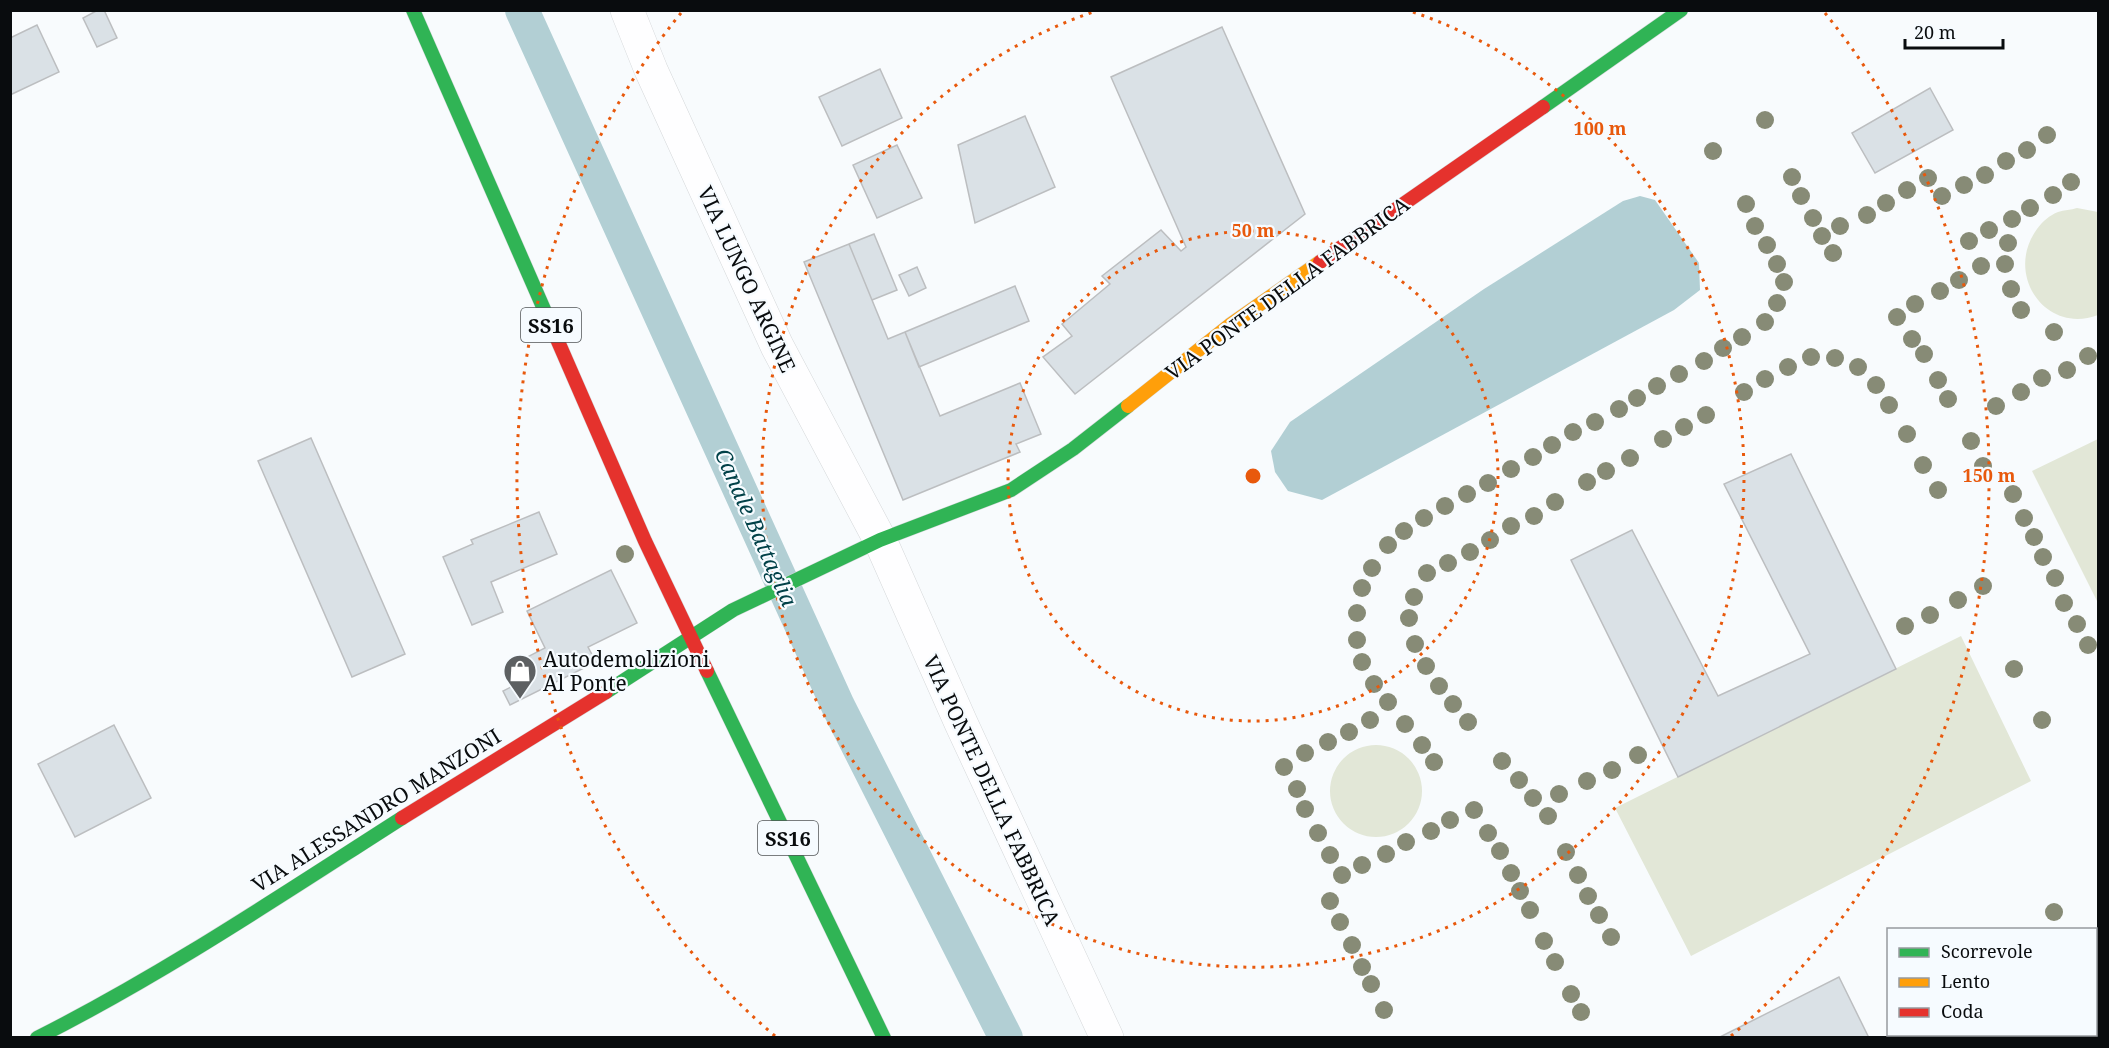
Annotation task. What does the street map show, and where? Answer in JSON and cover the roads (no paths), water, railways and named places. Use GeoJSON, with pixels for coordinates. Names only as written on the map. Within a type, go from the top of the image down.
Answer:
{"type":"FeatureCollection","features":[{"type":"Feature","properties":{"kind":"street","name":"SS16"},"geometry":{"type":"LineString","coordinates":[[414,10],[645,541],[884,1038]]}},
{"type":"Feature","properties":{"kind":"street","name":"VIA LUNGO ARGINE"},"geometry":{"type":"LineString","coordinates":[[627,10],[651,70],[871,545]]}},
{"type":"Feature","properties":{"kind":"street","name":"VIA PONTE DELLA FABBRICA"},"geometry":{"type":"LineString","coordinates":[[733,610],[871,545],[1011,490],[1073,449],[1230,325],[1681,10]]}},
{"type":"Feature","properties":{"kind":"street","name":"VIA PONTE DELLA FABBRICA"},"geometry":{"type":"LineString","coordinates":[[871,545],[961,723],[1107,1038]]}},
{"type":"Feature","properties":{"kind":"street","name":"VIA ALESSANDRO MANZONI"},"geometry":{"type":"LineString","coordinates":[[37,1038],[206,943],[446,790],[652,664],[733,610]]}},
{"type":"Feature","properties":{"kind":"water"},"geometry":{"type":"Polygon","coordinates":[[[1640,196],[1655,200],[1699,263],[1700,290],[1674,310],[1322,500],[1288,491],[1275,472],[1271,451],[1290,422],[1484,289],[1623,201],[1640,196]]]}},
{"type":"Feature","properties":{"kind":"waterway","name":"Canale Battaglia"},"geometry":{"type":"LineString","coordinates":[[522,10],[838,706],[1006,1038]]}},
{"type":"Feature","properties":{"kind":"place","name":"Autodemolizioni Al Ponte"},"geometry":{"type":"Point","coordinates":[520,700]}}]}
